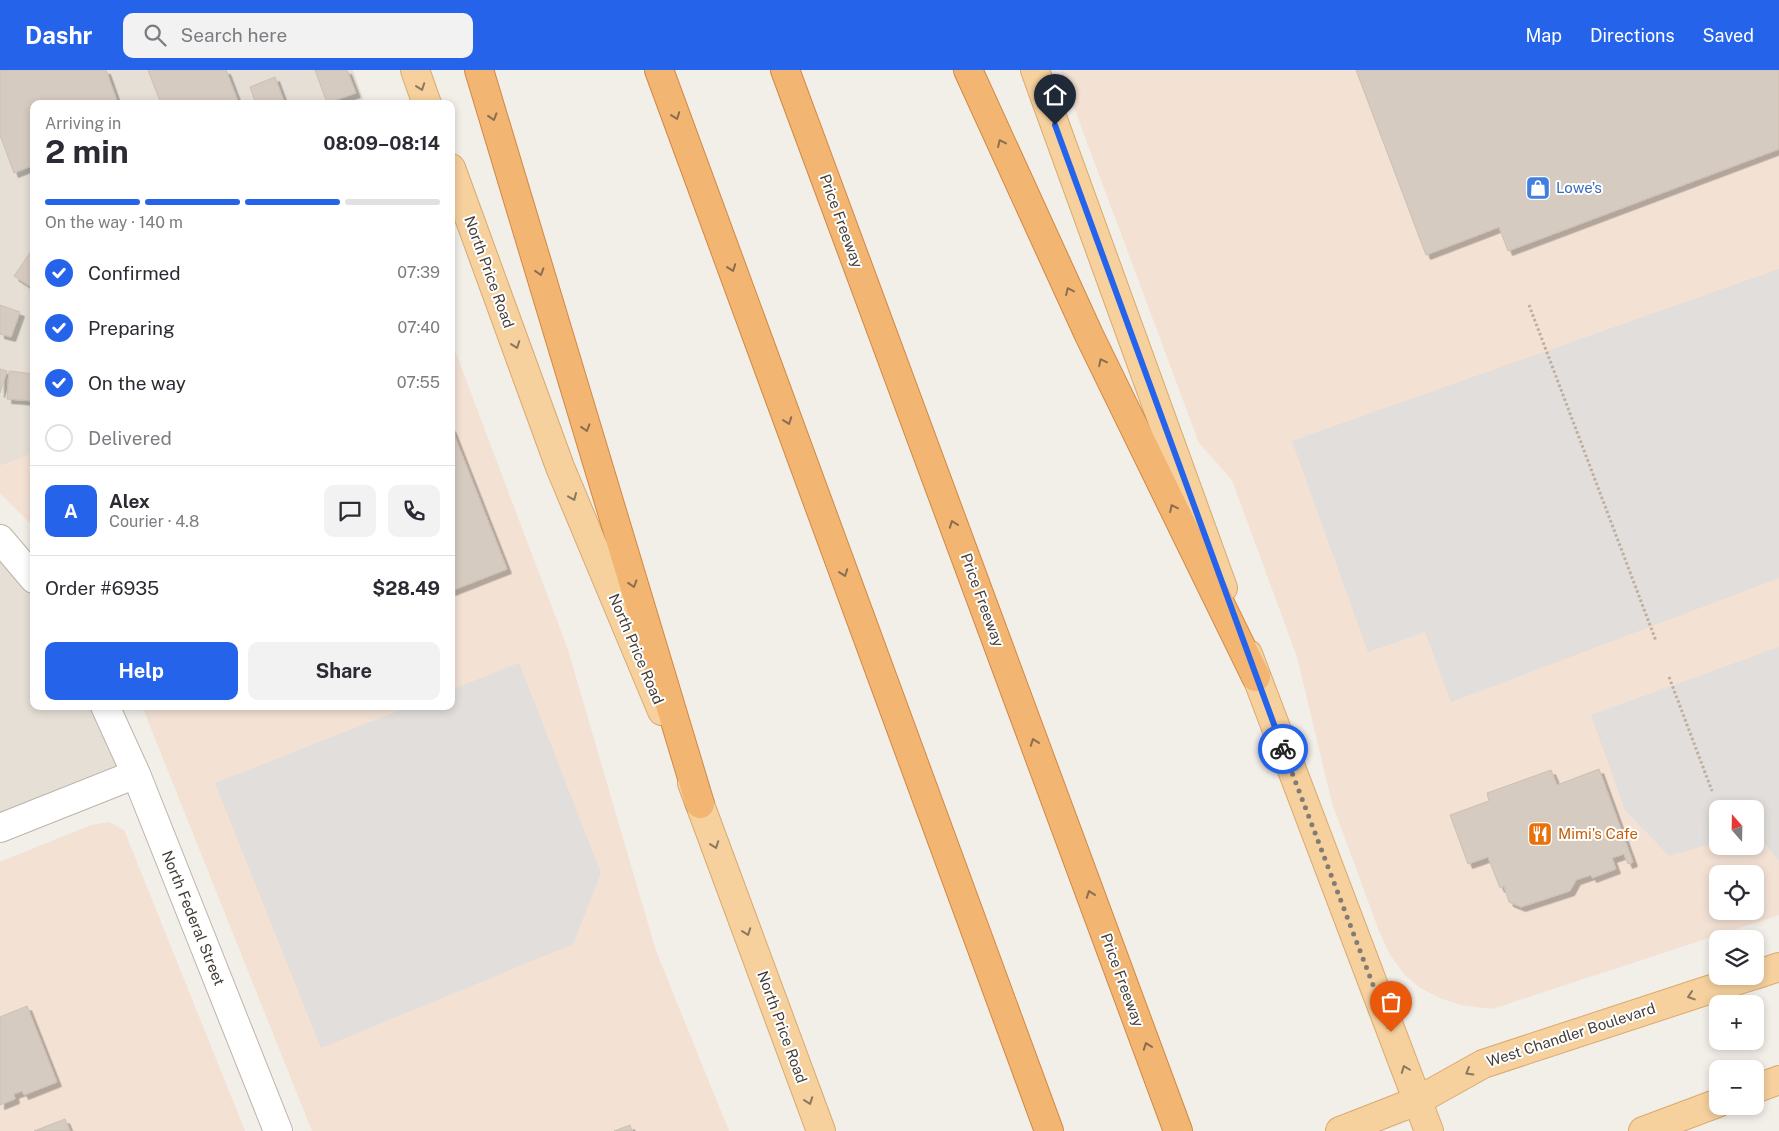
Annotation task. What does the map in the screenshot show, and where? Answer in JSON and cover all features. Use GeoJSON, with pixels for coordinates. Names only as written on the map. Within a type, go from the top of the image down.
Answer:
{"type":"FeatureCollection","features":[{"type":"Feature","properties":{"kind":"highway"},"geometry":{"type":"LineString","coordinates":[[479,70],[700,804]]}},
{"type":"Feature","properties":{"kind":"highway"},"geometry":{"type":"LineString","coordinates":[[659,70],[1049,1131]]}},
{"type":"Feature","properties":{"kind":"highway","name":"Price Freeway"},"geometry":{"type":"LineString","coordinates":[[785,70],[1178,1131]]}},
{"type":"Feature","properties":{"kind":"highway"},"geometry":{"type":"LineString","coordinates":[[968,70],[1089,335],[1256,677]]}},
{"type":"Feature","properties":{"kind":"main road"},"geometry":{"type":"LineString","coordinates":[[415,70],[426,100]]}},
{"type":"Feature","properties":{"kind":"main road"},"geometry":{"type":"LineString","coordinates":[[1035,70],[1256,677],[1429,1131]]}},
{"type":"Feature","properties":{"kind":"main road","name":"North Price Road"},"geometry":{"type":"LineString","coordinates":[[455,179],[560,467],[700,804],[820,1131]]}},
{"type":"Feature","properties":{"kind":"main road","name":"West Chandler Boulevard"},"geometry":{"type":"LineString","coordinates":[[1764,972],[1779,967]]}},
{"type":"Feature","properties":{"kind":"main road","name":"West Chandler Boulevard"},"geometry":{"type":"LineString","coordinates":[[1340,1131],[1417,1101],[1483,1064],[1725,985]]}},
{"type":"Feature","properties":{"kind":"main road"},"geometry":{"type":"LineString","coordinates":[[1764,1086],[1779,1080]]}},
{"type":"Feature","properties":{"kind":"main road"},"geometry":{"type":"LineString","coordinates":[[1643,1131],[1709,1106]]}},
{"type":"Feature","properties":{"kind":"street"},"geometry":{"type":"LineString","coordinates":[[0,539],[30,574]]}},
{"type":"Feature","properties":{"kind":"street","name":"North Federal Street"},"geometry":{"type":"LineString","coordinates":[[107,710],[136,774],[278,1131]]}},
{"type":"Feature","properties":{"kind":"street"},"geometry":{"type":"LineString","coordinates":[[0,828],[136,774]]}},
{"type":"Feature","properties":{"kind":"path"},"geometry":{"type":"LineString","coordinates":[[1529,305],[1656,641]]}},
{"type":"Feature","properties":{"kind":"path"},"geometry":{"type":"LineString","coordinates":[[1669,677],[1712,791]]}},
{"type":"Feature","properties":{"kind":"shaded area"},"geometry":{"type":"Polygon","coordinates":[[[0,70],[353,70],[364,100],[30,100],[30,455],[0,466],[0,70]]]}},
{"type":"Feature","properties":{"kind":"shaded area"},"geometry":{"type":"Polygon","coordinates":[[[1060,70],[1779,70],[1779,915],[1764,920],[1764,865],[1709,865],[1709,920],[1764,920],[1733,930],[1709,930],[1709,938],[1492,1009],[1461,1005],[1439,998],[1419,987],[1405,975],[1390,955],[1379,931],[1332,803],[1297,657],[1232,480],[1199,443],[1060,70]]]}},
{"type":"Feature","properties":{"kind":"shaded area"},"geometry":{"type":"Polygon","coordinates":[[[1779,269],[1779,578],[1451,702],[1425,632],[1368,652],[1292,441],[1779,269]]]}},
{"type":"Feature","properties":{"kind":"shaded area"},"geometry":{"type":"Polygon","coordinates":[[[455,351],[568,650],[656,951],[729,1131],[312,1131],[144,710],[455,710],[455,351]]]}},
{"type":"Feature","properties":{"kind":"shaded area"},"geometry":{"type":"Polygon","coordinates":[[[30,455],[30,523],[0,493],[0,466],[30,455]]]}},
{"type":"Feature","properties":{"kind":"shaded area"},"geometry":{"type":"Polygon","coordinates":[[[0,539],[30,574],[30,710],[107,710],[136,774],[0,827],[0,539]]]}},
{"type":"Feature","properties":{"kind":"shaded area"},"geometry":{"type":"Polygon","coordinates":[[[1779,647],[1779,861],[1764,842],[1764,800],[1709,800],[1709,844],[1669,856],[1625,810],[1591,715],[1779,647]]]}},
{"type":"Feature","properties":{"kind":"shaded area"},"geometry":{"type":"Polygon","coordinates":[[[519,663],[601,873],[573,944],[321,1048],[215,783],[401,710],[455,710],[455,688],[519,663]]]}},
{"type":"Feature","properties":{"kind":"shaded area"},"geometry":{"type":"Polygon","coordinates":[[[109,822],[124,830],[245,1131],[0,1131],[0,862],[91,825],[109,822]]]}},
{"type":"Feature","properties":{"kind":"building"},"geometry":{"type":"Polygon","coordinates":[[[0,70],[106,70],[117,100],[30,100],[30,167],[14,173],[0,135],[0,70]]]}},
{"type":"Feature","properties":{"kind":"building"},"geometry":{"type":"Polygon","coordinates":[[[148,70],[226,70],[237,100],[159,100],[148,70]]]}},
{"type":"Feature","properties":{"kind":"building"},"geometry":{"type":"Polygon","coordinates":[[[315,70],[347,70],[356,93],[336,100],[326,100],[315,70]]]}},
{"type":"Feature","properties":{"kind":"building","name":"Lowe's"},"geometry":{"type":"Polygon","coordinates":[[[1356,70],[1779,70],[1779,149],[1508,251],[1499,227],[1426,255],[1356,70]]]}},
{"type":"Feature","properties":{"kind":"building"},"geometry":{"type":"Polygon","coordinates":[[[275,77],[284,100],[255,100],[250,87],[275,77]]]}},
{"type":"Feature","properties":{"kind":"building"},"geometry":{"type":"Polygon","coordinates":[[[30,253],[30,286],[14,276],[30,253]]]}},
{"type":"Feature","properties":{"kind":"building"},"geometry":{"type":"Polygon","coordinates":[[[0,305],[20,312],[11,337],[0,334],[0,305]]]}},
{"type":"Feature","properties":{"kind":"building"},"geometry":{"type":"Polygon","coordinates":[[[0,369],[7,371],[0,393],[0,369]]]}},
{"type":"Feature","properties":{"kind":"building"},"geometry":{"type":"Polygon","coordinates":[[[9,371],[30,374],[30,401],[7,399],[9,371]]]}},
{"type":"Feature","properties":{"kind":"building"},"geometry":{"type":"Polygon","coordinates":[[[455,437],[507,569],[455,589],[455,437]]]}},
{"type":"Feature","properties":{"kind":"building","name":"Mimi's Cafe"},"geometry":{"type":"Polygon","coordinates":[[[1599,769],[1633,862],[1628,864],[1624,854],[1612,858],[1616,869],[1592,878],[1591,875],[1576,880],[1570,891],[1521,907],[1509,902],[1504,886],[1500,888],[1488,857],[1468,864],[1450,815],[1489,801],[1487,793],[1551,770],[1557,785],[1599,769]]]}},
{"type":"Feature","properties":{"kind":"building"},"geometry":{"type":"Polygon","coordinates":[[[27,1006],[57,1082],[24,1095],[22,1091],[14,1094],[15,1099],[0,1105],[0,1017],[27,1006]]]}},
{"type":"Feature","properties":{"kind":"building"},"geometry":{"type":"Polygon","coordinates":[[[65,1119],[70,1131],[34,1131],[65,1119]]]}},
{"type":"Feature","properties":{"kind":"building"},"geometry":{"type":"Polygon","coordinates":[[[630,1125],[632,1131],[614,1131],[630,1125]]]}},
{"type":"Feature","properties":{"kind":"way so far"},"geometry":{"type":"LineString","coordinates":[[1283,749],[1391,1032]]}},
{"type":"Feature","properties":{"kind":"place","name":"Lowe's"},"geometry":{"type":"Point","coordinates":[1538,188]}},
{"type":"Feature","properties":{"kind":"place","name":"Mimi's Cafe"},"geometry":{"type":"Point","coordinates":[1540,834]}},
{"type":"Feature","properties":{"kind":"route"},"geometry":{"type":"LineString","coordinates":[[1055,125],[1283,749]]}}]}
